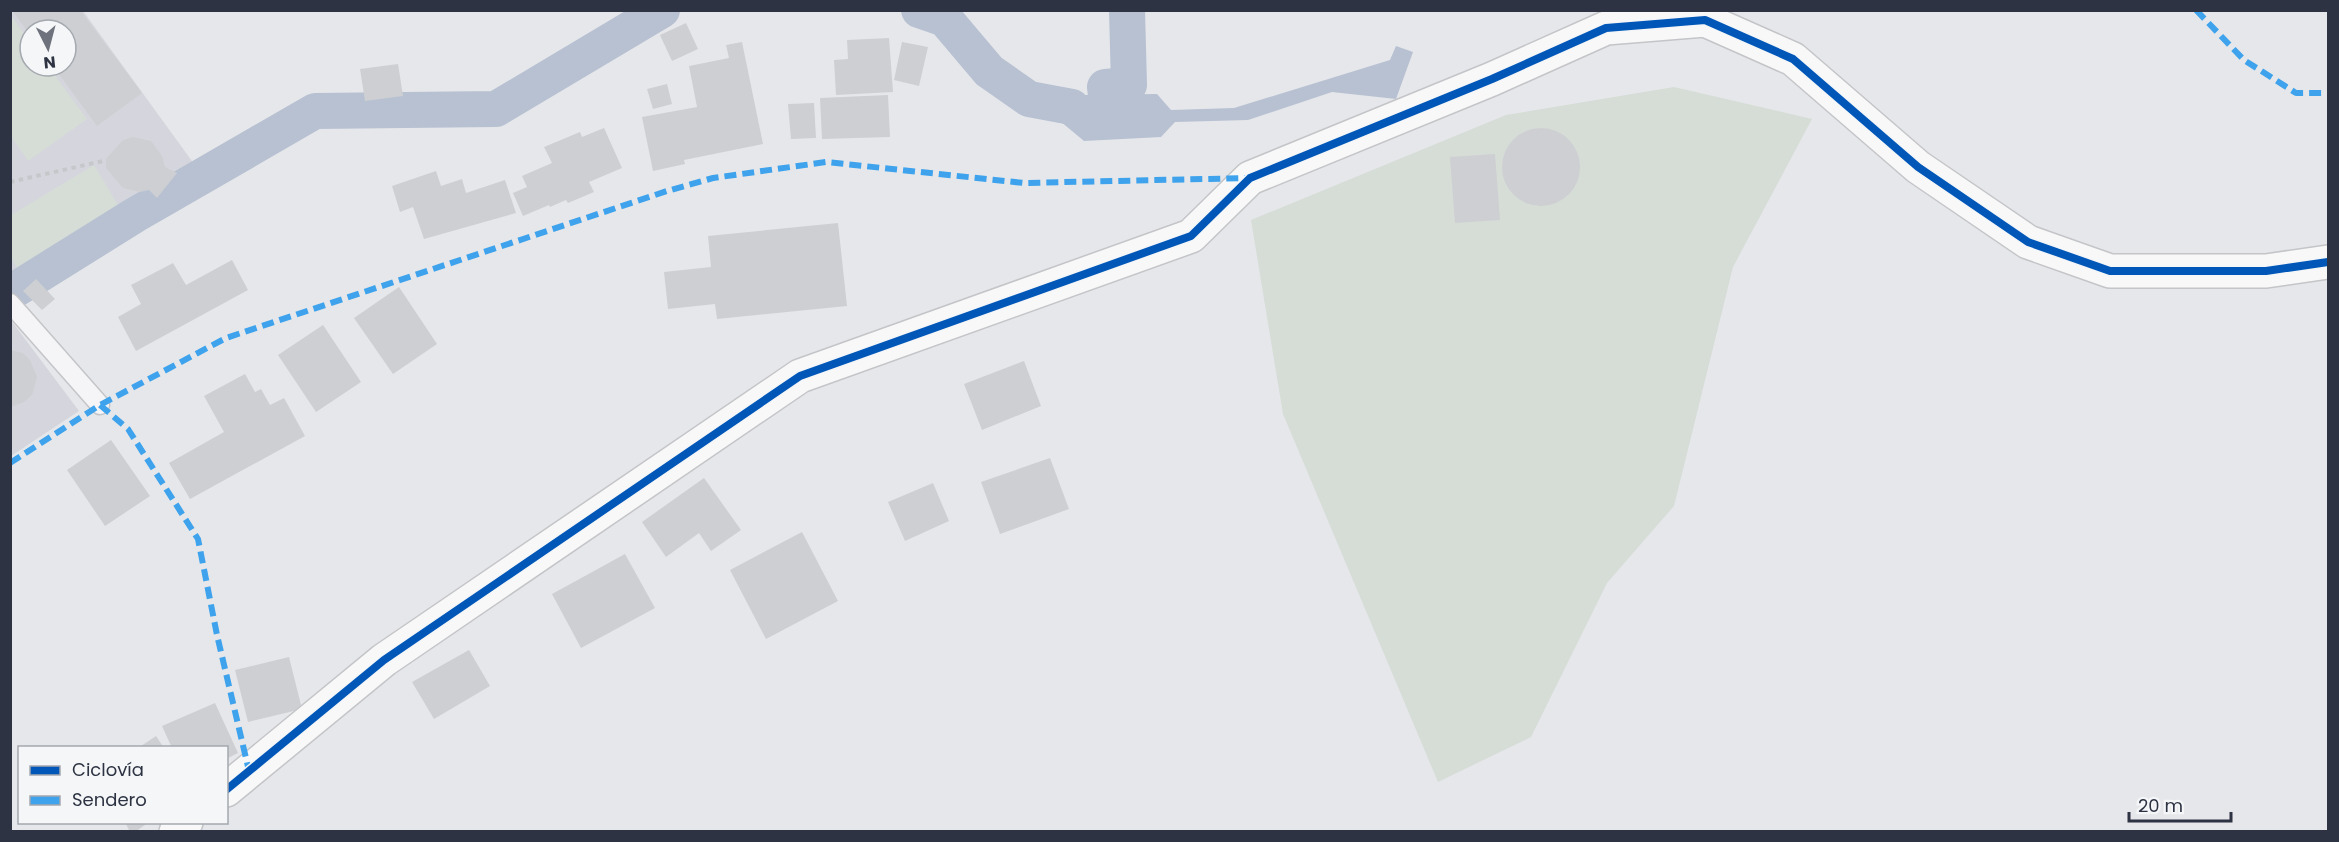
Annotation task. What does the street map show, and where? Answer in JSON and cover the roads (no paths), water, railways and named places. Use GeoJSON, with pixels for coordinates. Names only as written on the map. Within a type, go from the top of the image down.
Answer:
{"type":"FeatureCollection","features":[{"type":"Feature","properties":{"kind":"street"},"geometry":{"type":"LineString","coordinates":[[228,787],[384,660],[800,376],[1191,236],[1250,178],[1492,80],[1606,28],[1705,20],[1794,59],[1918,167],[2028,242],[2110,271],[2266,271],[2328,262]]}},
{"type":"Feature","properties":{"kind":"lane"},"geometry":{"type":"LineString","coordinates":[[15,309],[100,405]]}},
{"type":"Feature","properties":{"kind":"water"},"geometry":{"type":"Polygon","coordinates":[[[1396,46],[1413,52],[1396,99],[1332,92],[1248,120],[1175,122],[1161,137],[1084,141],[1060,121],[1082,95],[1157,94],[1171,110],[1234,108],[1390,60],[1396,46]]]}},
{"type":"Feature","properties":{"kind":"waterway"},"geometry":{"type":"LineString","coordinates":[[10,293],[135,215],[315,111],[496,109],[662,10]]}},
{"type":"Feature","properties":{"kind":"waterway"},"geometry":{"type":"LineString","coordinates":[[919,10],[945,19],[989,71],[1029,99],[1072,107]]}},
{"type":"Feature","properties":{"kind":"waterway"},"geometry":{"type":"LineString","coordinates":[[1106,95],[1105,87],[1129,85],[1127,10]]}}]}
